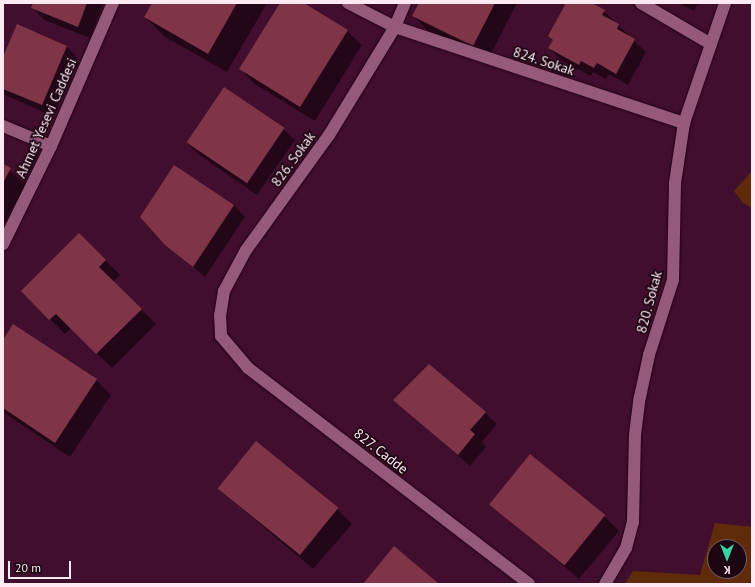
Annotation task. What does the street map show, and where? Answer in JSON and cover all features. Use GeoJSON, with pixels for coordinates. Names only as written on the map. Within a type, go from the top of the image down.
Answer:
{"type":"FeatureCollection","features":[{"type":"Feature","properties":{"kind":"street","name":"Ahmet Yesevi Caddesi"},"geometry":{"type":"LineString","coordinates":[[3,244],[51,146],[113,3]]}},
{"type":"Feature","properties":{"kind":"street","name":"824. Sokak"},"geometry":{"type":"LineString","coordinates":[[348,3],[395,27],[684,123]]}},
{"type":"Feature","properties":{"kind":"street","name":"826. Sokak"},"geometry":{"type":"LineString","coordinates":[[222,336],[220,315],[224,292],[246,250],[329,135],[395,27],[405,3]]}},
{"type":"Feature","properties":{"kind":"street"},"geometry":{"type":"LineString","coordinates":[[641,3],[711,44]]}},
{"type":"Feature","properties":{"kind":"street","name":"820. Sokak"},"geometry":{"type":"LineString","coordinates":[[605,584],[626,548],[633,522],[635,435],[640,397],[650,355],[673,280],[675,183],[684,123],[725,3]]}},
{"type":"Feature","properties":{"kind":"street"},"geometry":{"type":"LineString","coordinates":[[3,126],[51,146]]}},
{"type":"Feature","properties":{"kind":"street","name":"827. Cadde"},"geometry":{"type":"LineString","coordinates":[[222,336],[248,368],[529,584]]}},
{"type":"Feature","properties":{"kind":"shaded area"},"geometry":{"type":"Polygon","coordinates":[[[752,171],[752,208],[743,203],[734,191],[752,171]]]}},
{"type":"Feature","properties":{"kind":"shaded area"},"geometry":{"type":"Polygon","coordinates":[[[715,523],[752,527],[752,584],[625,584],[633,571],[700,575],[707,551],[707,579],[747,579],[747,539],[710,539],[715,523]]]}},
{"type":"Feature","properties":{"kind":"building"},"geometry":{"type":"Polygon","coordinates":[[[33,3],[87,3],[78,27],[31,8],[33,3]]]}},
{"type":"Feature","properties":{"kind":"building"},"geometry":{"type":"Polygon","coordinates":[[[152,3],[237,3],[208,54],[144,17],[152,3]]]}},
{"type":"Feature","properties":{"kind":"building"},"geometry":{"type":"Polygon","coordinates":[[[280,3],[304,3],[348,30],[300,107],[239,69],[280,3]]]}},
{"type":"Feature","properties":{"kind":"building"},"geometry":{"type":"Polygon","coordinates":[[[419,3],[495,3],[473,46],[412,16],[419,3]]]}},
{"type":"Feature","properties":{"kind":"building"},"geometry":{"type":"Polygon","coordinates":[[[566,3],[592,3],[605,10],[602,15],[619,24],[617,29],[635,39],[616,74],[597,63],[594,68],[581,61],[579,65],[548,48],[553,40],[548,36],[566,3]]]}},
{"type":"Feature","properties":{"kind":"building"},"geometry":{"type":"Polygon","coordinates":[[[17,24],[67,46],[42,105],[3,89],[3,57],[17,24]]]}},
{"type":"Feature","properties":{"kind":"building"},"geometry":{"type":"Polygon","coordinates":[[[224,87],[285,128],[247,183],[187,143],[224,87]]]}},
{"type":"Feature","properties":{"kind":"building"},"geometry":{"type":"Polygon","coordinates":[[[3,164],[11,168],[3,183],[3,164]]]}},
{"type":"Feature","properties":{"kind":"building"},"geometry":{"type":"Polygon","coordinates":[[[174,165],[234,205],[193,267],[165,245],[140,217],[174,165]]]}},
{"type":"Feature","properties":{"kind":"building"},"geometry":{"type":"Polygon","coordinates":[[[79,233],[106,260],[99,267],[142,309],[96,354],[56,314],[49,320],[21,291],[79,233]]]}},
{"type":"Feature","properties":{"kind":"building"},"geometry":{"type":"Polygon","coordinates":[[[13,324],[97,379],[55,443],[3,408],[3,340],[13,324]]]}},
{"type":"Feature","properties":{"kind":"building"},"geometry":{"type":"Polygon","coordinates":[[[429,364],[486,412],[470,430],[475,434],[458,455],[393,400],[429,364]]]}},
{"type":"Feature","properties":{"kind":"building"},"geometry":{"type":"Polygon","coordinates":[[[256,441],[338,508],[300,555],[218,488],[256,441]]]}},
{"type":"Feature","properties":{"kind":"building"},"geometry":{"type":"Polygon","coordinates":[[[530,454],[605,515],[564,566],[489,505],[530,454]]]}},
{"type":"Feature","properties":{"kind":"building"},"geometry":{"type":"Polygon","coordinates":[[[394,546],[439,584],[363,584],[394,546]]]}}]}
